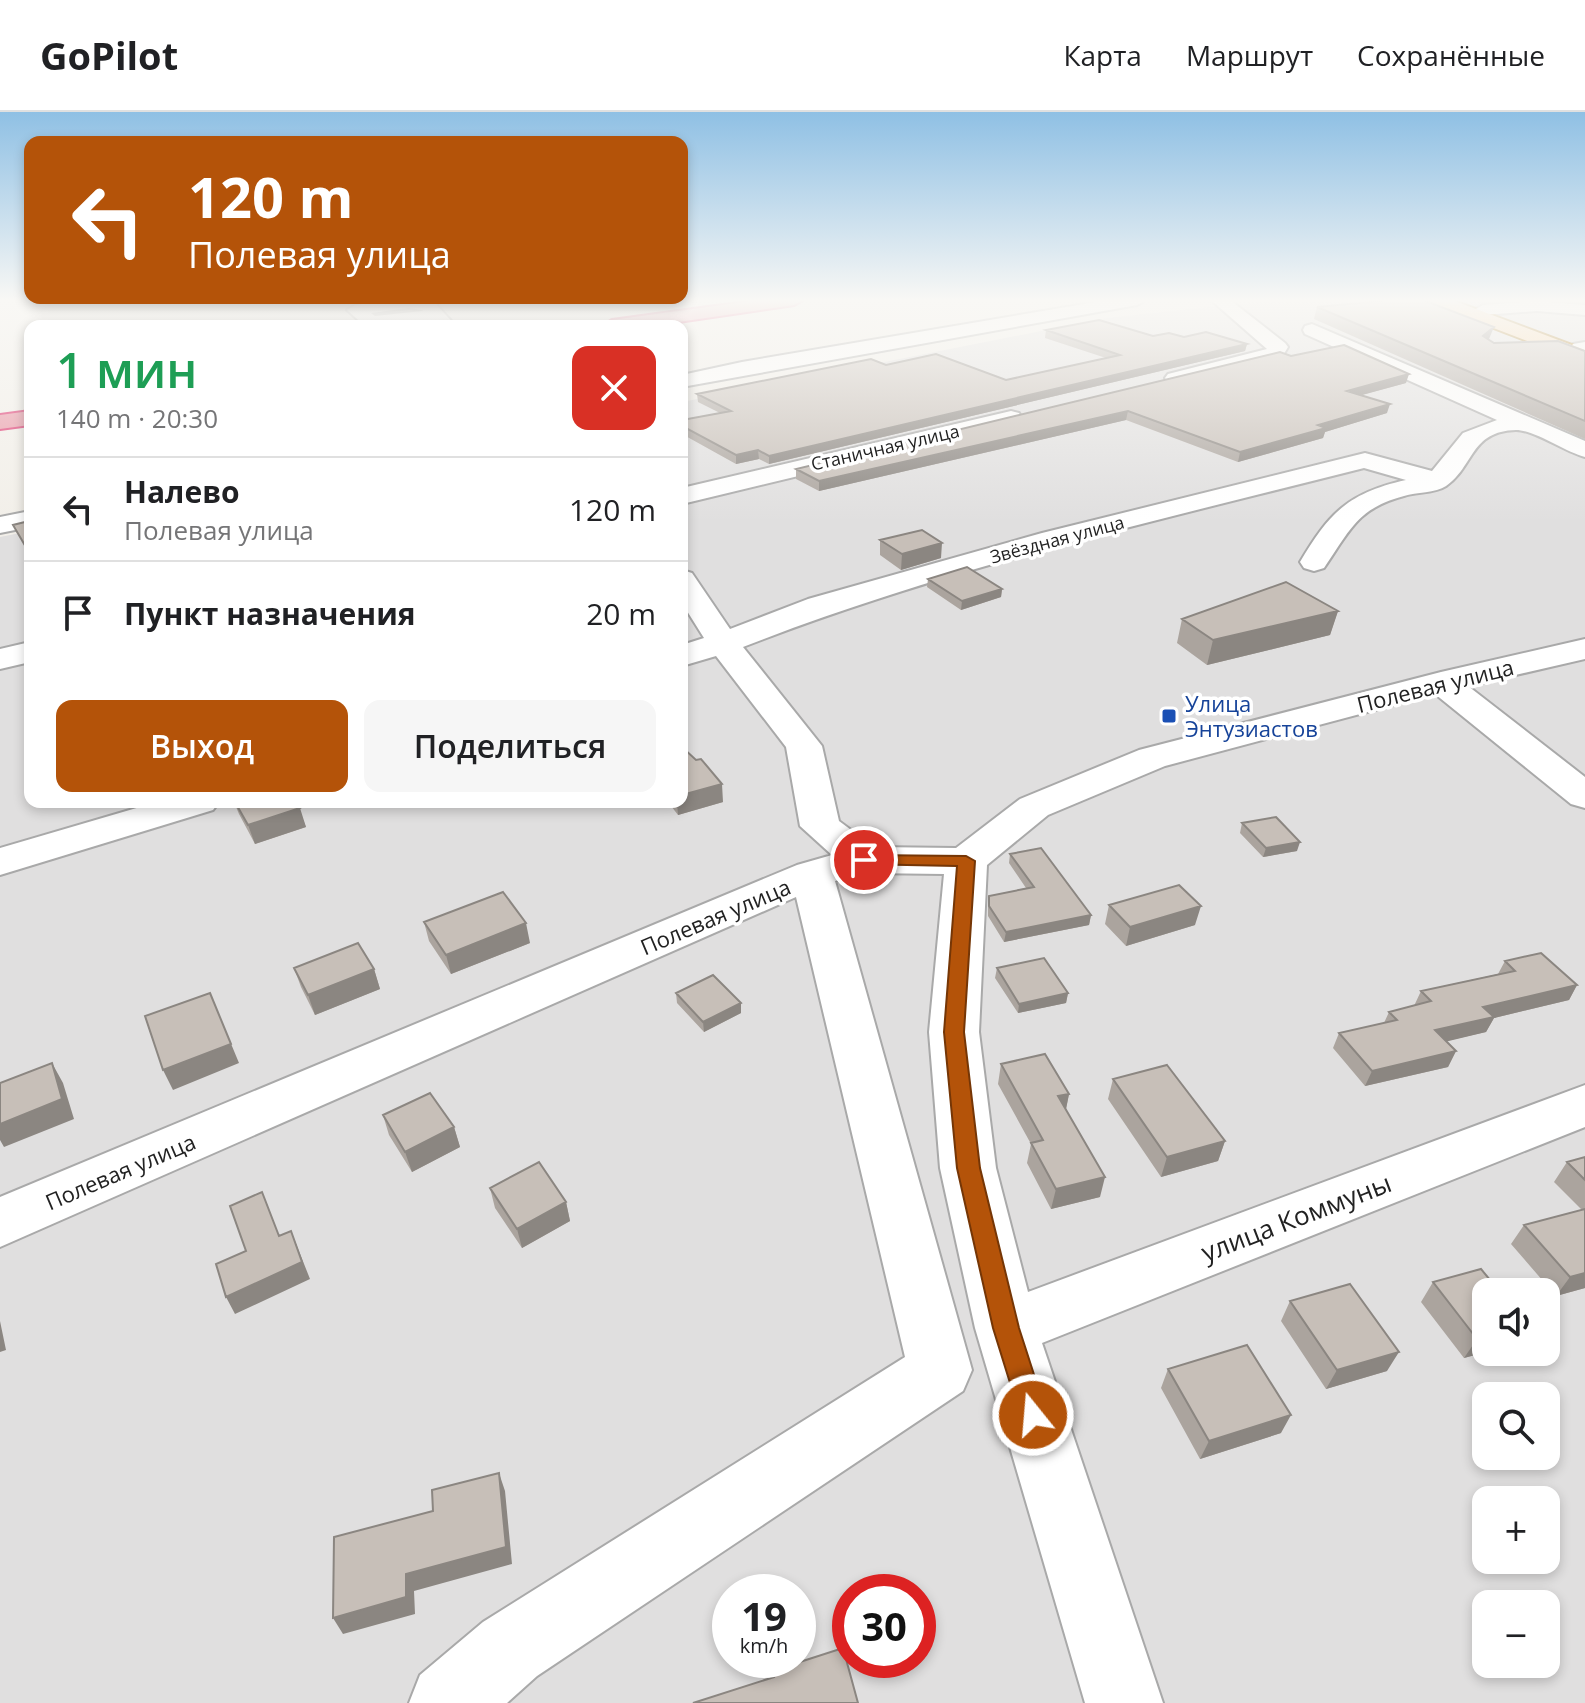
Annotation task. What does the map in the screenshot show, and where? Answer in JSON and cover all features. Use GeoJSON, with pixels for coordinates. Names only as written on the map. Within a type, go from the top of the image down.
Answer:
{"type":"FeatureCollection","features":[{"type":"Feature","properties":{"kind":"highway"},"geometry":{"type":"LineString","coordinates":[[0,421],[24,417]]}},
{"type":"Feature","properties":{"kind":"street"},"geometry":{"type":"LineString","coordinates":[[688,380],[713,374]]}},
{"type":"Feature","properties":{"kind":"street"},"geometry":{"type":"LineString","coordinates":[[1160,382],[1191,374]]}},
{"type":"Feature","properties":{"kind":"street"},"geometry":{"type":"LineString","coordinates":[[1414,374],[1585,450]]}},
{"type":"Feature","properties":{"kind":"street","name":"Станичная улица"},"geometry":{"type":"LineString","coordinates":[[688,495],[1028,414]]}},
{"type":"Feature","properties":{"kind":"street"},"geometry":{"type":"LineString","coordinates":[[1314,562],[1332,529],[1360,502],[1400,488],[1437,481],[1467,440],[1479,430],[1524,422]]}},
{"type":"Feature","properties":{"kind":"street","name":"Звёздная улица"},"geometry":{"type":"LineString","coordinates":[[688,654],[862,593],[1052,539],[1365,460],[1437,481]]}},
{"type":"Feature","properties":{"kind":"street"},"geometry":{"type":"LineString","coordinates":[[0,525],[24,520]]}},
{"type":"Feature","properties":{"kind":"street"},"geometry":{"type":"LineString","coordinates":[[448,1703],[510,1649],[940,1370],[838,867],[820,826],[804,746],[723,643],[688,588]]}},
{"type":"Feature","properties":{"kind":"street","name":"Полевая улица"},"geometry":{"type":"LineString","coordinates":[[0,1223],[838,867],[966,861],[1034,807],[1152,758],[1441,682],[1585,649]]}},
{"type":"Feature","properties":{"kind":"street"},"geometry":{"type":"LineString","coordinates":[[0,659],[24,653]]}},
{"type":"Feature","properties":{"kind":"street"},"geometry":{"type":"LineString","coordinates":[[1441,682],[1585,796]]}},
{"type":"Feature","properties":{"kind":"street"},"geometry":{"type":"LineString","coordinates":[[0,862],[179,808]]}},
{"type":"Feature","properties":{"kind":"street"},"geometry":{"type":"LineString","coordinates":[[966,861],[954,1032],[968,1168],[1006,1328],[1124,1703]]}},
{"type":"Feature","properties":{"kind":"street","name":"улица Коммуны"},"geometry":{"type":"LineString","coordinates":[[1006,1328],[1585,1105]]}},
{"type":"Feature","properties":{"kind":"shaded area"},"geometry":{"type":"Polygon","coordinates":[[[822,374],[1585,374],[1585,1703],[0,1703],[0,537],[24,532],[24,808],[688,808],[688,401],[822,374]]]}},
{"type":"Feature","properties":{"kind":"building"},"geometry":{"type":"Polygon","coordinates":[[[795,374],[991,374],[1006,380],[1032,374],[1118,374],[769,456],[758,450],[736,455],[688,429],[688,419],[731,411],[697,394],[795,374]]]}},
{"type":"Feature","properties":{"kind":"building"},"geometry":{"type":"Polygon","coordinates":[[[1188,374],[1408,374],[1347,391],[1390,404],[1318,425],[1326,428],[1240,452],[1128,411],[819,481],[796,469],[1188,374]]]}},
{"type":"Feature","properties":{"kind":"building"},"geometry":{"type":"Polygon","coordinates":[[[1475,374],[1585,374],[1585,421],[1475,374]]]}},
{"type":"Feature","properties":{"kind":"building"},"geometry":{"type":"Polygon","coordinates":[[[24,522],[24,544],[13,525],[24,522]]]}},
{"type":"Feature","properties":{"kind":"building"},"geometry":{"type":"Polygon","coordinates":[[[922,530],[942,543],[902,554],[880,540],[922,530]]]}},
{"type":"Feature","properties":{"kind":"building"},"geometry":{"type":"Polygon","coordinates":[[[967,567],[1002,589],[962,601],[928,579],[967,567]]]}},
{"type":"Feature","properties":{"kind":"building"},"geometry":{"type":"Polygon","coordinates":[[[1286,582],[1338,611],[1213,640],[1182,619],[1286,582]]]}},
{"type":"Feature","properties":{"kind":"building"},"geometry":{"type":"Polygon","coordinates":[[[688,753],[696,760],[701,759],[722,784],[688,793],[688,753]]]}},
{"type":"Feature","properties":{"kind":"building"},"geometry":{"type":"Polygon","coordinates":[[[238,808],[300,808],[248,825],[238,808]]]}},
{"type":"Feature","properties":{"kind":"building"},"geometry":{"type":"Polygon","coordinates":[[[1276,817],[1300,842],[1266,848],[1242,823],[1276,817]]]}},
{"type":"Feature","properties":{"kind":"building"},"geometry":{"type":"Polygon","coordinates":[[[1041,848],[1091,915],[1006,932],[989,906],[989,896],[1034,887],[1010,854],[1041,848]]]}},
{"type":"Feature","properties":{"kind":"building"},"geometry":{"type":"Polygon","coordinates":[[[1179,885],[1201,906],[1130,927],[1109,905],[1179,885]]]}},
{"type":"Feature","properties":{"kind":"building"},"geometry":{"type":"Polygon","coordinates":[[[503,892],[526,923],[446,955],[424,922],[503,892]]]}},
{"type":"Feature","properties":{"kind":"building"},"geometry":{"type":"Polygon","coordinates":[[[358,943],[374,969],[308,995],[294,968],[358,943]]]}},
{"type":"Feature","properties":{"kind":"building"},"geometry":{"type":"Polygon","coordinates":[[[1541,953],[1577,985],[1483,1007],[1494,1017],[1435,1030],[1456,1051],[1372,1071],[1339,1033],[1397,1020],[1389,1012],[1431,1001],[1421,991],[1515,971],[1505,961],[1541,953]]]}},
{"type":"Feature","properties":{"kind":"building"},"geometry":{"type":"Polygon","coordinates":[[[1044,958],[1068,993],[1019,1004],[997,968],[1044,958]]]}},
{"type":"Feature","properties":{"kind":"building"},"geometry":{"type":"Polygon","coordinates":[[[713,975],[741,1003],[703,1022],[676,993],[713,975]]]}},
{"type":"Feature","properties":{"kind":"building"},"geometry":{"type":"Polygon","coordinates":[[[210,993],[231,1044],[163,1070],[145,1016],[210,993]]]}},
{"type":"Feature","properties":{"kind":"building"},"geometry":{"type":"Polygon","coordinates":[[[1045,1054],[1069,1094],[1058,1096],[1105,1177],[1056,1189],[1031,1143],[1043,1140],[1001,1064],[1045,1054]]]}},
{"type":"Feature","properties":{"kind":"building"},"geometry":{"type":"Polygon","coordinates":[[[52,1063],[62,1099],[0,1124],[0,1083],[52,1063]]]}},
{"type":"Feature","properties":{"kind":"building"},"geometry":{"type":"Polygon","coordinates":[[[1167,1065],[1225,1141],[1167,1157],[1113,1079],[1167,1065]]]}},
{"type":"Feature","properties":{"kind":"building"},"geometry":{"type":"Polygon","coordinates":[[[430,1093],[454,1127],[405,1152],[383,1115],[430,1093]]]}},
{"type":"Feature","properties":{"kind":"building"},"geometry":{"type":"Polygon","coordinates":[[[1585,1157],[1585,1180],[1567,1162],[1585,1157]]]}},
{"type":"Feature","properties":{"kind":"building"},"geometry":{"type":"Polygon","coordinates":[[[539,1162],[566,1202],[517,1229],[490,1188],[539,1162]]]}},
{"type":"Feature","properties":{"kind":"building"},"geometry":{"type":"Polygon","coordinates":[[[262,1192],[279,1236],[291,1231],[302,1262],[226,1297],[216,1264],[246,1251],[230,1206],[262,1192]]]}},
{"type":"Feature","properties":{"kind":"building"},"geometry":{"type":"Polygon","coordinates":[[[1585,1209],[1585,1273],[1570,1277],[1524,1225],[1585,1209]]]}},
{"type":"Feature","properties":{"kind":"building"},"geometry":{"type":"Polygon","coordinates":[[[1481,1269],[1488,1278],[1472,1278],[1472,1333],[1433,1282],[1481,1269]]]}},
{"type":"Feature","properties":{"kind":"building"},"geometry":{"type":"Polygon","coordinates":[[[1350,1284],[1399,1352],[1337,1370],[1290,1301],[1350,1284]]]}},
{"type":"Feature","properties":{"kind":"building"},"geometry":{"type":"Polygon","coordinates":[[[1247,1345],[1291,1415],[1209,1441],[1168,1369],[1247,1345]]]}},
{"type":"Feature","properties":{"kind":"building"},"geometry":{"type":"Polygon","coordinates":[[[499,1473],[506,1547],[406,1574],[406,1597],[333,1618],[334,1537],[433,1511],[432,1490],[499,1473]]]}},
{"type":"Feature","properties":{"kind":"building"},"geometry":{"type":"Polygon","coordinates":[[[832,1652],[832,1678],[851,1678],[858,1703],[693,1703],[771,1678],[816,1678],[816,1657],[832,1652]]]}},
{"type":"Feature","properties":{"kind":"place","name":"Улица Энтузиастов"},"geometry":{"type":"Point","coordinates":[1169,716]}},
{"type":"Feature","properties":{"kind":"route"},"geometry":{"type":"LineString","coordinates":[[864,860],[966,861],[954,1032],[968,1168],[1006,1328],[1033,1415]]}}]}
